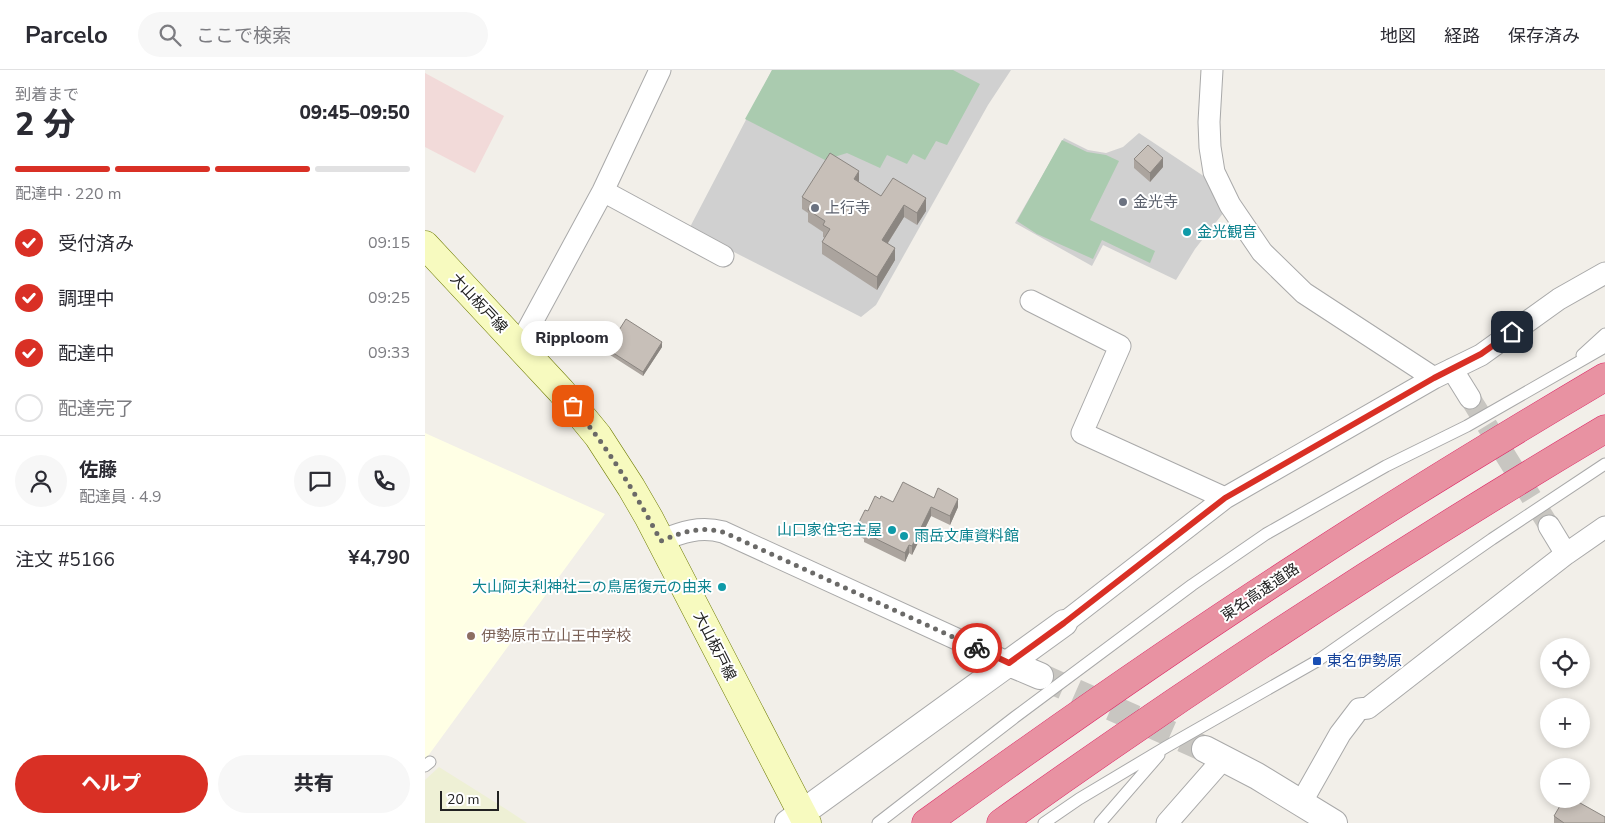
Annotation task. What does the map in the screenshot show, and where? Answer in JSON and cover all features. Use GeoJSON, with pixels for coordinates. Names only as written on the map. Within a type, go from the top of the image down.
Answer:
{"type":"FeatureCollection","features":[{"type":"Feature","properties":{"kind":"highway","name":"東名高速道路"},"geometry":{"type":"LineString","coordinates":[[926,823],[1038,743],[1298,566],[1476,453],[1605,377]]}},
{"type":"Feature","properties":{"kind":"highway"},"geometry":{"type":"LineString","coordinates":[[1001,823],[1193,690],[1307,614],[1500,491],[1605,428]]}},
{"type":"Feature","properties":{"kind":"main road","name":"大山板戸線"},"geometry":{"type":"LineString","coordinates":[[425,245],[561,391],[598,436],[631,487],[661,541],[799,819]]}},
{"type":"Feature","properties":{"kind":"street"},"geometry":{"type":"LineString","coordinates":[[519,346],[603,191],[660,70]]}},
{"type":"Feature","properties":{"kind":"street"},"geometry":{"type":"LineString","coordinates":[[1212,70],[1209,122],[1214,172],[1229,205],[1262,252],[1304,293],[1443,374],[1470,398]]}},
{"type":"Feature","properties":{"kind":"street"},"geometry":{"type":"LineString","coordinates":[[603,191],[723,256]]}},
{"type":"Feature","properties":{"kind":"street"},"geometry":{"type":"LineString","coordinates":[[799,819],[1064,623],[1225,498],[1481,354],[1559,299],[1605,273]]}},
{"type":"Feature","properties":{"kind":"street"},"geometry":{"type":"LineString","coordinates":[[1031,301],[1120,346],[1082,434],[1225,498]]}},
{"type":"Feature","properties":{"kind":"street"},"geometry":{"type":"LineString","coordinates":[[1549,526],[1566,554]]}},
{"type":"Feature","properties":{"kind":"street"},"geometry":{"type":"LineString","coordinates":[[1305,812],[1340,734],[1359,709],[1368,708],[1566,554],[1605,527]]}},
{"type":"Feature","properties":{"kind":"street"},"geometry":{"type":"LineString","coordinates":[[661,541],[682,532],[698,529],[723,532],[1040,676]]}},
{"type":"Feature","properties":{"kind":"street"},"geometry":{"type":"LineString","coordinates":[[1167,823],[1214,754],[1257,776],[1305,812],[1334,823]]}},
{"type":"Feature","properties":{"kind":"lane"},"geometry":{"type":"LineString","coordinates":[[1568,368],[1605,334]]}},
{"type":"Feature","properties":{"kind":"lane"},"geometry":{"type":"LineString","coordinates":[[878,823],[1015,717],[1192,585],[1266,534],[1386,466],[1467,426],[1605,347]]}},
{"type":"Feature","properties":{"kind":"lane"},"geometry":{"type":"LineString","coordinates":[[1044,823],[1166,746],[1317,661],[1492,539],[1605,464]]}},
{"type":"Feature","properties":{"kind":"lane"},"geometry":{"type":"LineString","coordinates":[[1100,823],[1166,746]]}},
{"type":"Feature","properties":{"kind":"shaded area","name":"上行寺"},"geometry":{"type":"Polygon","coordinates":[[[772,70],[1011,70],[988,105],[876,305],[861,317],[689,229],[772,70]]]}},
{"type":"Feature","properties":{"kind":"shaded area"},"geometry":{"type":"Polygon","coordinates":[[[772,70],[953,70],[980,84],[947,145],[936,141],[925,160],[913,154],[907,164],[887,155],[880,168],[847,153],[825,160],[745,119],[772,70]]]}},
{"type":"Feature","properties":{"kind":"shaded area"},"geometry":{"type":"Polygon","coordinates":[[[425,73],[504,116],[475,173],[425,147],[425,73]]]}},
{"type":"Feature","properties":{"kind":"shaded area","name":"金光寺"},"geometry":{"type":"Polygon","coordinates":[[[1139,133],[1208,179],[1224,212],[1195,249],[1176,280],[1103,245],[1092,266],[1015,223],[1064,138],[1088,150],[1106,153],[1123,147],[1139,133]]]}},
{"type":"Feature","properties":{"kind":"shaded area"},"geometry":{"type":"Polygon","coordinates":[[[1062,140],[1087,152],[1106,155],[1119,161],[1090,220],[1155,251],[1150,263],[1102,240],[1093,259],[1037,234],[1017,221],[1062,140]]]}},
{"type":"Feature","properties":{"kind":"shaded area","name":"伊勢原市立山王中学校"},"geometry":{"type":"Polygon","coordinates":[[[425,433],[605,514],[425,760],[425,433]]]}},
{"type":"Feature","properties":{"kind":"shaded area"},"geometry":{"type":"Polygon","coordinates":[[[439,767],[527,823],[425,823],[425,780],[439,767]]]}},
{"type":"Feature","properties":{"kind":"building"},"geometry":{"type":"Polygon","coordinates":[[[1148,145],[1163,158],[1150,173],[1134,159],[1148,145]]]}},
{"type":"Feature","properties":{"kind":"building"},"geometry":{"type":"Polygon","coordinates":[[[830,153],[859,171],[854,179],[881,196],[893,178],[926,198],[917,213],[904,205],[882,240],[895,248],[877,277],[822,242],[830,229],[823,225],[825,221],[808,210],[812,203],[802,197],[830,153]]]}},
{"type":"Feature","properties":{"kind":"building"},"geometry":{"type":"Polygon","coordinates":[[[626,319],[662,342],[643,372],[607,349],[626,319]]]}},
{"type":"Feature","properties":{"kind":"building","name":"山口家住宅主屋"},"geometry":{"type":"Polygon","coordinates":[[[903,482],[934,498],[938,488],[958,499],[950,516],[931,507],[912,546],[909,545],[905,553],[864,533],[865,531],[857,526],[865,510],[868,511],[875,496],[880,499],[881,496],[893,502],[903,482]]]}},
{"type":"Feature","properties":{"kind":"building"},"geometry":{"type":"Polygon","coordinates":[[[1559,808],[1589,808],[1605,817],[1605,823],[1564,823],[1554,816],[1559,808]]]}},
{"type":"Feature","properties":{"kind":"tunnel"},"geometry":{"type":"LineString","coordinates":[[1470,398],[1549,526]]}},
{"type":"Feature","properties":{"kind":"tunnel"},"geometry":{"type":"LineString","coordinates":[[1040,676],[1205,749]]}},
{"type":"Feature","properties":{"kind":"way so far"},"geometry":{"type":"LineString","coordinates":[[573,406],[598,436],[631,487],[661,541],[682,532],[698,529],[723,532],[977,648]]}},
{"type":"Feature","properties":{"kind":"place","name":"金光寺"},"geometry":{"type":"Point","coordinates":[1123,202]}},
{"type":"Feature","properties":{"kind":"place","name":"上行寺"},"geometry":{"type":"Point","coordinates":[815,208]}},
{"type":"Feature","properties":{"kind":"place","name":"金光観音"},"geometry":{"type":"Point","coordinates":[1187,232]}},
{"type":"Feature","properties":{"kind":"place","name":"Ripploom"},"geometry":{"type":"Point","coordinates":[573,406]}},
{"type":"Feature","properties":{"kind":"place","name":"山口家住宅主屋"},"geometry":{"type":"Point","coordinates":[892,530]}},
{"type":"Feature","properties":{"kind":"place","name":"雨岳文庫資料館"},"geometry":{"type":"Point","coordinates":[904,536]}},
{"type":"Feature","properties":{"kind":"place","name":"大山阿夫利神社二の鳥居復元の由来"},"geometry":{"type":"Point","coordinates":[722,587]}},
{"type":"Feature","properties":{"kind":"place","name":"伊勢原市立山王中学校"},"geometry":{"type":"Point","coordinates":[471,636]}},
{"type":"Feature","properties":{"kind":"place","name":"東名伊勢原"},"geometry":{"type":"Point","coordinates":[1317,661]}},
{"type":"Feature","properties":{"kind":"route"},"geometry":{"type":"LineString","coordinates":[[977,648],[1009,663],[1064,623],[1225,498],[1434,378],[1481,354],[1512,332]]}}]}
